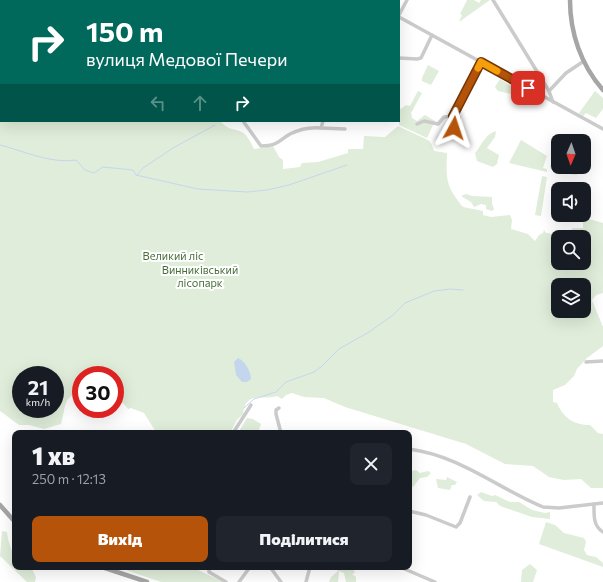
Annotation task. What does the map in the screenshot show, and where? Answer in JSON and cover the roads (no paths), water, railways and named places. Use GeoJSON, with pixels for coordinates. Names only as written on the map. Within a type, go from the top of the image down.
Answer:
{"type":"FeatureCollection","features":[{"type":"Feature","properties":{"kind":"main road"},"geometry":{"type":"LineString","coordinates":[[570,0],[572,26],[584,60],[603,90]]}},
{"type":"Feature","properties":{"kind":"main road"},"geometry":{"type":"LineString","coordinates":[[0,505],[12,519]]}},
{"type":"Feature","properties":{"kind":"main road"},"geometry":{"type":"LineString","coordinates":[[111,570],[147,582]]}},
{"type":"Feature","properties":{"kind":"street"},"geometry":{"type":"LineString","coordinates":[[400,14],[407,0]]}},
{"type":"Feature","properties":{"kind":"street"},"geometry":{"type":"LineString","coordinates":[[493,0],[550,91],[553,102]]}},
{"type":"Feature","properties":{"kind":"street"},"geometry":{"type":"LineString","coordinates":[[400,17],[603,129]]}},
{"type":"Feature","properties":{"kind":"street"},"geometry":{"type":"LineString","coordinates":[[400,58],[421,58],[432,35]]}},
{"type":"Feature","properties":{"kind":"street"},"geometry":{"type":"LineString","coordinates":[[550,91],[566,73],[584,60]]}},
{"type":"Feature","properties":{"kind":"street"},"geometry":{"type":"LineString","coordinates":[[453,116],[481,62]]}},
{"type":"Feature","properties":{"kind":"street"},"geometry":{"type":"LineString","coordinates":[[417,124],[424,121],[438,124],[444,117],[453,116]]}},
{"type":"Feature","properties":{"kind":"street"},"geometry":{"type":"LineString","coordinates":[[453,116],[456,119],[454,128]]}},
{"type":"Feature","properties":{"kind":"street"},"geometry":{"type":"LineString","coordinates":[[244,122],[262,146],[269,146],[281,142],[296,131],[312,127],[345,130]]}},
{"type":"Feature","properties":{"kind":"street"},"geometry":{"type":"LineString","coordinates":[[321,128],[324,122]]}},
{"type":"Feature","properties":{"kind":"street"},"geometry":{"type":"LineString","coordinates":[[586,362],[603,361]]}},
{"type":"Feature","properties":{"kind":"street"},"geometry":{"type":"LineString","coordinates":[[235,430],[251,405]]}},
{"type":"Feature","properties":{"kind":"street"},"geometry":{"type":"LineString","coordinates":[[279,408],[276,410],[276,414],[280,430]]}},
{"type":"Feature","properties":{"kind":"street"},"geometry":{"type":"LineString","coordinates":[[412,450],[438,454],[454,461],[543,507],[559,508],[603,503]]}},
{"type":"Feature","properties":{"kind":"street"},"geometry":{"type":"LineString","coordinates":[[412,512],[426,515],[456,527],[460,524],[470,497]]}},
{"type":"Feature","properties":{"kind":"street"},"geometry":{"type":"LineString","coordinates":[[594,504],[595,522],[598,528],[603,532]]}},
{"type":"Feature","properties":{"kind":"street"},"geometry":{"type":"LineString","coordinates":[[209,570],[209,572],[226,582]]}},
{"type":"Feature","properties":{"kind":"street"},"geometry":{"type":"LineString","coordinates":[[239,582],[248,570]]}},
{"type":"Feature","properties":{"kind":"street"},"geometry":{"type":"LineString","coordinates":[[272,570],[281,582]]}},
{"type":"Feature","properties":{"kind":"street"},"geometry":{"type":"LineString","coordinates":[[306,582],[309,570]]}},
{"type":"Feature","properties":{"kind":"street"},"geometry":{"type":"LineString","coordinates":[[407,570],[435,582]]}},
{"type":"Feature","properties":{"kind":"water"},"geometry":{"type":"Polygon","coordinates":[[[238,358],[245,364],[250,373],[251,379],[247,382],[242,382],[236,375],[234,362],[238,358]]]}},
{"type":"Feature","properties":{"kind":"waterway"},"geometry":{"type":"LineString","coordinates":[[137,175],[143,168],[173,148],[215,125]]}},
{"type":"Feature","properties":{"kind":"waterway"},"geometry":{"type":"LineString","coordinates":[[0,145],[47,159],[67,161],[76,160],[85,170],[94,173],[103,167],[133,170],[136,175],[198,189],[247,192],[267,190],[289,185],[347,165]]}},
{"type":"Feature","properties":{"kind":"waterway"},"geometry":{"type":"LineString","coordinates":[[244,408],[254,399],[276,392],[286,382],[314,372],[339,349],[369,332],[393,315],[405,303],[434,291],[450,289],[463,290]]}},
{"type":"Feature","properties":{"kind":"park label","name":"Великий ліс"},"geometry":{"type":"Point","coordinates":[173,255]}},
{"type":"Feature","properties":{"kind":"park label","name":"Винниківський лісопарк"},"geometry":{"type":"Point","coordinates":[200,275]}}]}
